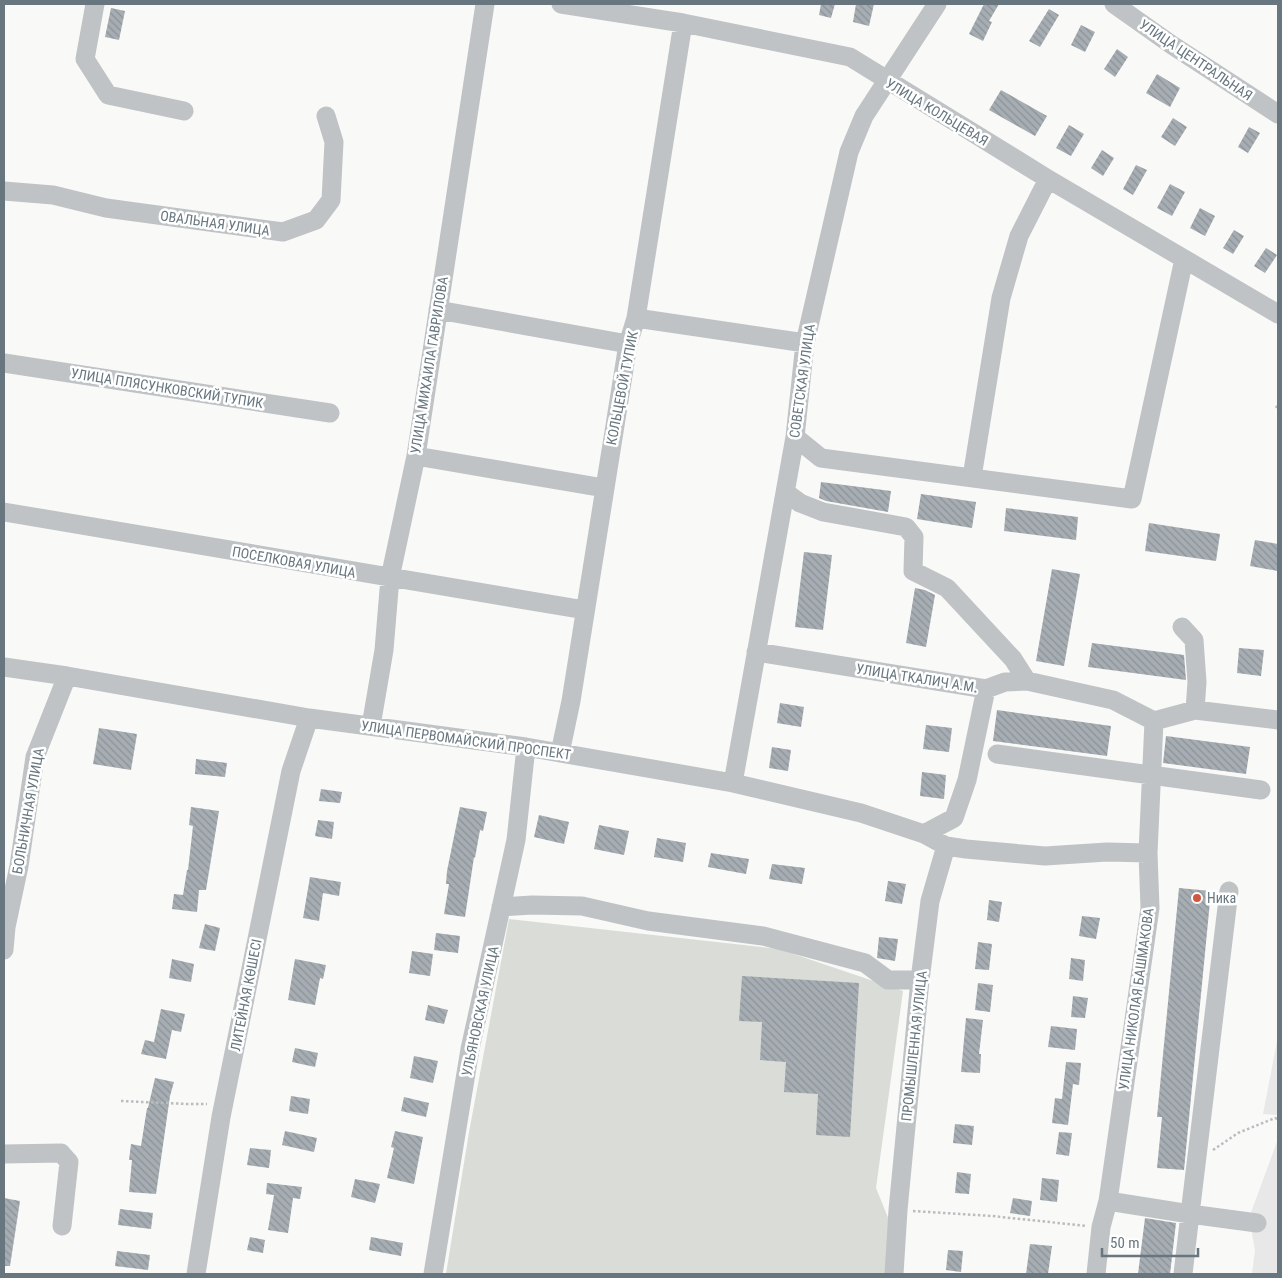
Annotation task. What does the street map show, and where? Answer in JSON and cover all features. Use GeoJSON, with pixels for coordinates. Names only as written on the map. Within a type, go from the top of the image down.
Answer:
{"type":"FeatureCollection","features":[{"type":"Feature","properties":{"kind":"street"},"geometry":{"type":"LineString","coordinates":[[94,4],[85,59],[108,95],[184,111]]}},
{"type":"Feature","properties":{"kind":"street","name":"УЛИЦА МИХАИЛА ГАВРИЛОВА"},"geometry":{"type":"LineString","coordinates":[[371,726],[384,650],[390,578],[416,456],[485,4]]}},
{"type":"Feature","properties":{"kind":"street","name":"УЛИЦА КОЛЬЦЕВАЯ"},"geometry":{"type":"LineString","coordinates":[[562,4],[683,24],[850,57],[1048,179],[1278,314]]}},
{"type":"Feature","properties":{"kind":"street","name":"СОВЕТСКАЯ УЛИЦА"},"geometry":{"type":"LineString","coordinates":[[733,783],[795,437],[805,342],[849,152],[864,116],[888,82],[937,4]]}},
{"type":"Feature","properties":{"kind":"street","name":"УЛИЦА ЦЕНТРАЛЬНАЯ"},"geometry":{"type":"LineString","coordinates":[[1114,4],[1172,45],[1278,114]]}},
{"type":"Feature","properties":{"kind":"street","name":"КОЛЬЦЕВОЙ ТУПИК"},"geometry":{"type":"LineString","coordinates":[[560,753],[571,701],[628,344],[636,318],[683,24]]}},
{"type":"Feature","properties":{"kind":"street","name":"ОВАЛЬНАЯ УЛИЦА"},"geometry":{"type":"LineString","coordinates":[[4,191],[52,195],[106,208],[283,232],[316,220],[331,200],[334,142],[326,116]]}},
{"type":"Feature","properties":{"kind":"street"},"geometry":{"type":"LineString","coordinates":[[972,477],[1001,298],[1019,236],[1048,179]]}},
{"type":"Feature","properties":{"kind":"street"},"geometry":{"type":"LineString","coordinates":[[795,437],[821,458],[1132,499],[1184,259]]}},
{"type":"Feature","properties":{"kind":"street"},"geometry":{"type":"LineString","coordinates":[[438,310],[628,344]]}},
{"type":"Feature","properties":{"kind":"street"},"geometry":{"type":"LineString","coordinates":[[636,318],[805,342]]}},
{"type":"Feature","properties":{"kind":"street","name":"УЛИЦА ПЛЯСУНКОВСКИЙ ТУПИК"},"geometry":{"type":"LineString","coordinates":[[4,363],[330,413]]}},
{"type":"Feature","properties":{"kind":"street"},"geometry":{"type":"LineString","coordinates":[[416,456],[604,488]]}},
{"type":"Feature","properties":{"kind":"street"},"geometry":{"type":"LineString","coordinates":[[785,492],[800,503],[823,512],[906,527],[914,537],[913,571],[947,588],[1013,659],[1027,681]]}},
{"type":"Feature","properties":{"kind":"street","name":"ПОСЕЛКОВАЯ УЛИЦА"},"geometry":{"type":"LineString","coordinates":[[4,512],[585,610]]}},
{"type":"Feature","properties":{"kind":"street"},"geometry":{"type":"LineString","coordinates":[[1182,627],[1194,640],[1197,682],[1196,710]]}},
{"type":"Feature","properties":{"kind":"street","name":"УЛИЦА ТКАЛИЧ А.М."},"geometry":{"type":"LineString","coordinates":[[756,652],[986,689],[1004,682],[1027,681],[1113,700],[1154,721]]}},
{"type":"Feature","properties":{"kind":"street","name":"УЛИЦА ПЕРВОМАЙСКИЙ ПРОСПЕКТ"},"geometry":{"type":"LineString","coordinates":[[4,667],[67,676],[308,718],[560,753],[733,783],[861,813],[924,834]]}},
{"type":"Feature","properties":{"kind":"street","name":"БОЛЬНИЧНАЯ УЛИЦА"},"geometry":{"type":"LineString","coordinates":[[4,950],[6,928],[19,866],[35,757],[67,676]]}},
{"type":"Feature","properties":{"kind":"street"},"geometry":{"type":"LineString","coordinates":[[924,834],[954,818],[968,780],[986,689]]}},
{"type":"Feature","properties":{"kind":"street"},"geometry":{"type":"LineString","coordinates":[[1154,721],[1196,710],[1278,720]]}},
{"type":"Feature","properties":{"kind":"street","name":"ЛИТЕЙНАЯ КӨШЕСІ"},"geometry":{"type":"LineString","coordinates":[[196,1274],[224,1103],[291,771],[308,718]]}},
{"type":"Feature","properties":{"kind":"street","name":"УЛИЦА НИКОЛАЯ БАШМАКОВА"},"geometry":{"type":"LineString","coordinates":[[1096,1274],[1101,1227],[1108,1201],[1150,908],[1148,853],[1154,721]]}},
{"type":"Feature","properties":{"kind":"street","name":"УЛЬЯНОВСКАЯ УЛИЦА"},"geometry":{"type":"LineString","coordinates":[[433,1274],[470,1048],[516,840],[526,748]]}},
{"type":"Feature","properties":{"kind":"street"},"geometry":{"type":"LineString","coordinates":[[997,754],[1261,790]]}},
{"type":"Feature","properties":{"kind":"street"},"geometry":{"type":"LineString","coordinates":[[924,834],[946,846],[1045,856],[1107,852],[1148,853]]}},
{"type":"Feature","properties":{"kind":"street","name":"ПРОМЫШЛЕННАЯ УЛИЦА"},"geometry":{"type":"LineString","coordinates":[[894,1274],[898,1210],[920,980],[930,901],[946,846]]}},
{"type":"Feature","properties":{"kind":"street"},"geometry":{"type":"LineString","coordinates":[[1184,1274],[1229,891]]}},
{"type":"Feature","properties":{"kind":"street"},"geometry":{"type":"LineString","coordinates":[[501,907],[532,905],[582,906],[648,921],[763,936],[865,963],[888,980],[920,980]]}},
{"type":"Feature","properties":{"kind":"street"},"geometry":{"type":"LineString","coordinates":[[4,1154],[61,1153],[69,1162],[62,1226]]}},
{"type":"Feature","properties":{"kind":"street"},"geometry":{"type":"LineString","coordinates":[[1108,1201],[1257,1223]]}},
{"type":"Feature","properties":{"kind":"path"},"geometry":{"type":"LineString","coordinates":[[1276,408],[1278,404]]}},
{"type":"Feature","properties":{"kind":"path"},"geometry":{"type":"LineString","coordinates":[[120,1101],[187,1104],[224,1103]]}},
{"type":"Feature","properties":{"kind":"path"},"geometry":{"type":"LineString","coordinates":[[1196,1163],[1238,1133],[1275,1118],[1278,1119]]}},
{"type":"Feature","properties":{"kind":"path"},"geometry":{"type":"LineString","coordinates":[[898,1210],[992,1216],[1101,1227]]}},
{"type":"Feature","properties":{"kind":"shaded area"},"geometry":{"type":"Polygon","coordinates":[[[509,919],[779,949],[903,991],[876,1188],[891,1225],[885,1274],[446,1274],[469,1132],[509,919]]]}},
{"type":"Feature","properties":{"kind":"shaded area"},"geometry":{"type":"Polygon","coordinates":[[[1278,1036],[1278,1115],[1263,1114],[1278,1036]]]}},
{"type":"Feature","properties":{"kind":"shaded area"},"geometry":{"type":"Polygon","coordinates":[[[1278,1139],[1278,1274],[1252,1274],[1255,1250],[1249,1218],[1278,1139]]]}},
{"type":"Feature","properties":{"kind":"building"},"geometry":{"type":"Polygon","coordinates":[[[821,4],[835,4],[831,18],[819,15],[821,4]]]}},
{"type":"Feature","properties":{"kind":"building"},"geometry":{"type":"Polygon","coordinates":[[[856,4],[874,4],[869,26],[853,22],[856,4]]]}},
{"type":"Feature","properties":{"kind":"building"},"geometry":{"type":"Polygon","coordinates":[[[984,4],[999,4],[989,21],[992,22],[983,41],[969,34],[984,4]]]}},
{"type":"Feature","properties":{"kind":"building"},"geometry":{"type":"Polygon","coordinates":[[[111,8],[125,11],[119,40],[105,37],[111,8]]]}},
{"type":"Feature","properties":{"kind":"building"},"geometry":{"type":"Polygon","coordinates":[[[1049,9],[1059,15],[1040,47],[1029,41],[1049,9]]]}},
{"type":"Feature","properties":{"kind":"building"},"geometry":{"type":"Polygon","coordinates":[[[1081,25],[1095,32],[1085,52],[1071,45],[1081,25]]]}},
{"type":"Feature","properties":{"kind":"building"},"geometry":{"type":"Polygon","coordinates":[[[1117,49],[1128,57],[1115,77],[1104,69],[1117,49]]]}},
{"type":"Feature","properties":{"kind":"building"},"geometry":{"type":"Polygon","coordinates":[[[1157,74],[1180,88],[1170,107],[1146,93],[1157,74]]]}},
{"type":"Feature","properties":{"kind":"building"},"geometry":{"type":"Polygon","coordinates":[[[1001,90],[1047,116],[1035,136],[989,110],[1001,90]]]}},
{"type":"Feature","properties":{"kind":"building"},"geometry":{"type":"Polygon","coordinates":[[[1173,118],[1187,127],[1175,146],[1161,137],[1173,118]]]}},
{"type":"Feature","properties":{"kind":"building"},"geometry":{"type":"Polygon","coordinates":[[[1069,125],[1084,134],[1071,156],[1056,148],[1069,125]]]}},
{"type":"Feature","properties":{"kind":"building"},"geometry":{"type":"Polygon","coordinates":[[[1249,127],[1260,133],[1248,153],[1238,147],[1249,127]]]}},
{"type":"Feature","properties":{"kind":"building"},"geometry":{"type":"Polygon","coordinates":[[[1102,150],[1114,158],[1103,176],[1091,168],[1102,150]]]}},
{"type":"Feature","properties":{"kind":"building"},"geometry":{"type":"Polygon","coordinates":[[[1136,165],[1147,170],[1133,195],[1123,189],[1136,165]]]}},
{"type":"Feature","properties":{"kind":"building"},"geometry":{"type":"Polygon","coordinates":[[[1170,184],[1185,192],[1172,216],[1157,208],[1170,184]]]}},
{"type":"Feature","properties":{"kind":"building"},"geometry":{"type":"Polygon","coordinates":[[[1200,208],[1215,216],[1205,236],[1190,228],[1200,208]]]}},
{"type":"Feature","properties":{"kind":"building"},"geometry":{"type":"Polygon","coordinates":[[[1234,230],[1244,236],[1233,254],[1223,248],[1234,230]]]}},
{"type":"Feature","properties":{"kind":"building"},"geometry":{"type":"Polygon","coordinates":[[[1266,248],[1277,255],[1265,273],[1254,266],[1266,248]]]}},
{"type":"Feature","properties":{"kind":"building"},"geometry":{"type":"Polygon","coordinates":[[[821,482],[891,491],[888,512],[826,501],[819,498],[821,482]]]}},
{"type":"Feature","properties":{"kind":"building"},"geometry":{"type":"Polygon","coordinates":[[[921,494],[976,502],[972,528],[917,519],[921,494]]]}},
{"type":"Feature","properties":{"kind":"building"},"geometry":{"type":"Polygon","coordinates":[[[1006,508],[1078,517],[1076,540],[1004,531],[1006,508]]]}},
{"type":"Feature","properties":{"kind":"building"},"geometry":{"type":"Polygon","coordinates":[[[1149,523],[1220,534],[1216,561],[1145,551],[1149,523]]]}},
{"type":"Feature","properties":{"kind":"building"},"geometry":{"type":"Polygon","coordinates":[[[1255,540],[1278,544],[1278,571],[1250,566],[1255,540]]]}},
{"type":"Feature","properties":{"kind":"building"},"geometry":{"type":"Polygon","coordinates":[[[804,552],[832,555],[823,630],[795,627],[804,552]]]}},
{"type":"Feature","properties":{"kind":"building"},"geometry":{"type":"Polygon","coordinates":[[[1052,569],[1080,574],[1064,666],[1036,661],[1052,569]]]}},
{"type":"Feature","properties":{"kind":"building"},"geometry":{"type":"Polygon","coordinates":[[[915,588],[935,595],[926,647],[906,643],[915,588]]]}},
{"type":"Feature","properties":{"kind":"building"},"geometry":{"type":"Polygon","coordinates":[[[1092,643],[1184,655],[1186,680],[1088,667],[1092,643]]]}},
{"type":"Feature","properties":{"kind":"building"},"geometry":{"type":"Polygon","coordinates":[[[1239,648],[1264,650],[1261,676],[1237,673],[1239,648]]]}},
{"type":"Feature","properties":{"kind":"building"},"geometry":{"type":"Polygon","coordinates":[[[780,703],[804,707],[801,727],[777,723],[780,703]]]}},
{"type":"Feature","properties":{"kind":"building"},"geometry":{"type":"Polygon","coordinates":[[[997,710],[1111,726],[1107,756],[993,741],[997,710]]]}},
{"type":"Feature","properties":{"kind":"building"},"geometry":{"type":"Polygon","coordinates":[[[926,725],[952,728],[949,752],[923,749],[926,725]]]}},
{"type":"Feature","properties":{"kind":"building"},"geometry":{"type":"Polygon","coordinates":[[[99,728],[137,734],[131,770],[93,764],[99,728]]]}},
{"type":"Feature","properties":{"kind":"building"},"geometry":{"type":"Polygon","coordinates":[[[1166,736],[1250,747],[1246,774],[1163,763],[1166,736]]]}},
{"type":"Feature","properties":{"kind":"building"},"geometry":{"type":"Polygon","coordinates":[[[772,747],[791,750],[788,771],[769,768],[772,747]]]}},
{"type":"Feature","properties":{"kind":"building"},"geometry":{"type":"Polygon","coordinates":[[[196,759],[227,763],[225,777],[195,774],[196,759]]]}},
{"type":"Feature","properties":{"kind":"building"},"geometry":{"type":"Polygon","coordinates":[[[922,772],[946,775],[944,799],[920,796],[922,772]]]}},
{"type":"Feature","properties":{"kind":"building"},"geometry":{"type":"Polygon","coordinates":[[[321,789],[342,792],[340,803],[319,801],[321,789]]]}},
{"type":"Feature","properties":{"kind":"building"},"geometry":{"type":"Polygon","coordinates":[[[191,807],[219,811],[206,890],[199,890],[197,912],[172,909],[174,894],[183,895],[188,870],[193,826],[189,825],[191,807]]]}},
{"type":"Feature","properties":{"kind":"building"},"geometry":{"type":"Polygon","coordinates":[[[460,807],[487,812],[483,831],[480,830],[474,857],[465,917],[444,914],[449,884],[446,884],[447,871],[460,807]]]}},
{"type":"Feature","properties":{"kind":"building"},"geometry":{"type":"Polygon","coordinates":[[[539,815],[569,822],[564,844],[534,837],[539,815]]]}},
{"type":"Feature","properties":{"kind":"building"},"geometry":{"type":"Polygon","coordinates":[[[318,820],[334,822],[332,839],[315,836],[318,820]]]}},
{"type":"Feature","properties":{"kind":"building"},"geometry":{"type":"Polygon","coordinates":[[[599,825],[629,831],[624,855],[594,849],[599,825]]]}},
{"type":"Feature","properties":{"kind":"building"},"geometry":{"type":"Polygon","coordinates":[[[657,838],[686,843],[683,862],[654,857],[657,838]]]}},
{"type":"Feature","properties":{"kind":"building"},"geometry":{"type":"Polygon","coordinates":[[[711,853],[749,859],[746,874],[708,867],[711,853]]]}},
{"type":"Feature","properties":{"kind":"building"},"geometry":{"type":"Polygon","coordinates":[[[772,864],[805,868],[802,884],[769,879],[772,864]]]}},
{"type":"Feature","properties":{"kind":"building"},"geometry":{"type":"Polygon","coordinates":[[[310,877],[341,882],[339,896],[323,893],[319,921],[303,918],[310,877]]]}},
{"type":"Feature","properties":{"kind":"building"},"geometry":{"type":"Polygon","coordinates":[[[888,881],[906,884],[902,904],[885,901],[888,881]]]}},
{"type":"Feature","properties":{"kind":"building"},"geometry":{"type":"Polygon","coordinates":[[[1179,888],[1211,891],[1184,1170],[1157,1168],[1162,1117],[1157,1117],[1179,888]]]}},
{"type":"Feature","properties":{"kind":"building"},"geometry":{"type":"Polygon","coordinates":[[[989,900],[1002,902],[999,922],[987,920],[989,900]]]}},
{"type":"Feature","properties":{"kind":"building"},"geometry":{"type":"Polygon","coordinates":[[[1082,916],[1100,918],[1096,939],[1079,936],[1082,916]]]}},
{"type":"Feature","properties":{"kind":"building"},"geometry":{"type":"Polygon","coordinates":[[[205,924],[220,928],[215,951],[199,948],[205,924]]]}},
{"type":"Feature","properties":{"kind":"building"},"geometry":{"type":"Polygon","coordinates":[[[436,933],[460,936],[458,953],[434,950],[436,933]]]}},
{"type":"Feature","properties":{"kind":"building"},"geometry":{"type":"Polygon","coordinates":[[[879,937],[898,939],[895,961],[877,958],[879,937]]]}},
{"type":"Feature","properties":{"kind":"building"},"geometry":{"type":"Polygon","coordinates":[[[978,942],[992,944],[989,970],[975,969],[978,942]]]}},
{"type":"Feature","properties":{"kind":"building"},"geometry":{"type":"Polygon","coordinates":[[[412,951],[433,954],[430,976],[409,973],[412,951]]]}},
{"type":"Feature","properties":{"kind":"building"},"geometry":{"type":"Polygon","coordinates":[[[1071,958],[1085,960],[1083,981],[1069,979],[1071,958]]]}},
{"type":"Feature","properties":{"kind":"building"},"geometry":{"type":"Polygon","coordinates":[[[172,959],[194,964],[191,982],[169,978],[172,959]]]}},
{"type":"Feature","properties":{"kind":"building"},"geometry":{"type":"Polygon","coordinates":[[[295,959],[326,965],[323,979],[320,978],[315,1005],[288,1000],[295,959]]]}},
{"type":"Feature","properties":{"kind":"building"},"geometry":{"type":"Polygon","coordinates":[[[742,976],[859,983],[850,1137],[816,1135],[818,1094],[784,1092],[786,1062],[760,1060],[762,1022],[739,1021],[742,976]]]}},
{"type":"Feature","properties":{"kind":"building"},"geometry":{"type":"Polygon","coordinates":[[[978,983],[993,985],[990,1012],[975,1010],[978,983]]]}},
{"type":"Feature","properties":{"kind":"building"},"geometry":{"type":"Polygon","coordinates":[[[1073,996],[1088,998],[1085,1018],[1071,1017],[1073,996]]]}},
{"type":"Feature","properties":{"kind":"building"},"geometry":{"type":"Polygon","coordinates":[[[428,1005],[448,1010],[444,1024],[425,1020],[428,1005]]]}},
{"type":"Feature","properties":{"kind":"building"},"geometry":{"type":"Polygon","coordinates":[[[161,1009],[185,1014],[181,1032],[172,1030],[166,1059],[141,1054],[145,1040],[154,1042],[161,1009]]]}},
{"type":"Feature","properties":{"kind":"building"},"geometry":{"type":"Polygon","coordinates":[[[966,1018],[983,1020],[979,1054],[981,1054],[980,1073],[961,1072],[966,1018]]]}},
{"type":"Feature","properties":{"kind":"building"},"geometry":{"type":"Polygon","coordinates":[[[1051,1026],[1077,1029],[1075,1050],[1048,1047],[1051,1026]]]}},
{"type":"Feature","properties":{"kind":"building"},"geometry":{"type":"Polygon","coordinates":[[[295,1048],[318,1053],[315,1067],[292,1062],[295,1048]]]}},
{"type":"Feature","properties":{"kind":"building"},"geometry":{"type":"Polygon","coordinates":[[[414,1056],[438,1061],[433,1083],[410,1078],[414,1056]]]}},
{"type":"Feature","properties":{"kind":"building"},"geometry":{"type":"Polygon","coordinates":[[[1066,1062],[1081,1063],[1079,1085],[1073,1084],[1068,1125],[1052,1123],[1055,1098],[1062,1099],[1066,1062]]]}},
{"type":"Feature","properties":{"kind":"building"},"geometry":{"type":"Polygon","coordinates":[[[155,1078],[174,1082],[170,1096],[156,1194],[129,1192],[132,1160],[129,1160],[131,1144],[141,1146],[147,1108],[155,1078]]]}},
{"type":"Feature","properties":{"kind":"building"},"geometry":{"type":"Polygon","coordinates":[[[291,1096],[310,1099],[308,1114],[289,1111],[291,1096]]]}},
{"type":"Feature","properties":{"kind":"building"},"geometry":{"type":"Polygon","coordinates":[[[404,1097],[429,1103],[426,1117],[401,1111],[404,1097]]]}},
{"type":"Feature","properties":{"kind":"building"},"geometry":{"type":"Polygon","coordinates":[[[955,1124],[974,1126],[972,1145],[953,1143],[955,1124]]]}},
{"type":"Feature","properties":{"kind":"building"},"geometry":{"type":"Polygon","coordinates":[[[285,1131],[317,1138],[314,1152],[282,1145],[285,1131]]]}},
{"type":"Feature","properties":{"kind":"building"},"geometry":{"type":"Polygon","coordinates":[[[395,1131],[423,1137],[414,1184],[387,1178],[394,1148],[391,1147],[395,1131]]]}},
{"type":"Feature","properties":{"kind":"building"},"geometry":{"type":"Polygon","coordinates":[[[1059,1132],[1072,1133],[1069,1156],[1056,1154],[1059,1132]]]}},
{"type":"Feature","properties":{"kind":"building"},"geometry":{"type":"Polygon","coordinates":[[[250,1148],[271,1150],[269,1168],[247,1165],[250,1148]]]}},
{"type":"Feature","properties":{"kind":"building"},"geometry":{"type":"Polygon","coordinates":[[[957,1172],[971,1174],[969,1194],[955,1193],[957,1172]]]}},
{"type":"Feature","properties":{"kind":"building"},"geometry":{"type":"Polygon","coordinates":[[[1042,1178],[1059,1180],[1057,1202],[1040,1200],[1042,1178]]]}},
{"type":"Feature","properties":{"kind":"building"},"geometry":{"type":"Polygon","coordinates":[[[355,1179],[380,1184],[375,1203],[351,1197],[355,1179]]]}},
{"type":"Feature","properties":{"kind":"building"},"geometry":{"type":"Polygon","coordinates":[[[267,1183],[302,1187],[300,1199],[293,1198],[288,1233],[268,1230],[274,1195],[266,1194],[267,1183]]]}},
{"type":"Feature","properties":{"kind":"building"},"geometry":{"type":"Polygon","coordinates":[[[4,1198],[20,1201],[10,1266],[4,1266],[4,1198]]]}},
{"type":"Feature","properties":{"kind":"building"},"geometry":{"type":"Polygon","coordinates":[[[1013,1198],[1032,1201],[1030,1216],[1010,1213],[1013,1198]]]}},
{"type":"Feature","properties":{"kind":"building"},"geometry":{"type":"Polygon","coordinates":[[[120,1209],[153,1213],[151,1229],[118,1225],[120,1209]]]}},
{"type":"Feature","properties":{"kind":"building"},"geometry":{"type":"Polygon","coordinates":[[[1145,1218],[1176,1223],[1170,1274],[1138,1274],[1145,1218]]]}},
{"type":"Feature","properties":{"kind":"building"},"geometry":{"type":"Polygon","coordinates":[[[250,1237],[265,1240],[263,1253],[247,1250],[250,1237]]]}},
{"type":"Feature","properties":{"kind":"building"},"geometry":{"type":"Polygon","coordinates":[[[371,1237],[403,1243],[401,1256],[369,1250],[371,1237]]]}},
{"type":"Feature","properties":{"kind":"building"},"geometry":{"type":"Polygon","coordinates":[[[1030,1244],[1052,1246],[1048,1274],[1026,1274],[1030,1244]]]}},
{"type":"Feature","properties":{"kind":"building"},"geometry":{"type":"Polygon","coordinates":[[[948,1250],[963,1251],[961,1272],[946,1270],[948,1250]]]}},
{"type":"Feature","properties":{"kind":"building"},"geometry":{"type":"Polygon","coordinates":[[[117,1251],[150,1255],[148,1270],[115,1266],[117,1251]]]}},
{"type":"Feature","properties":{"kind":"place","name":"Ника"},"geometry":{"type":"Point","coordinates":[1197,898]}}]}
